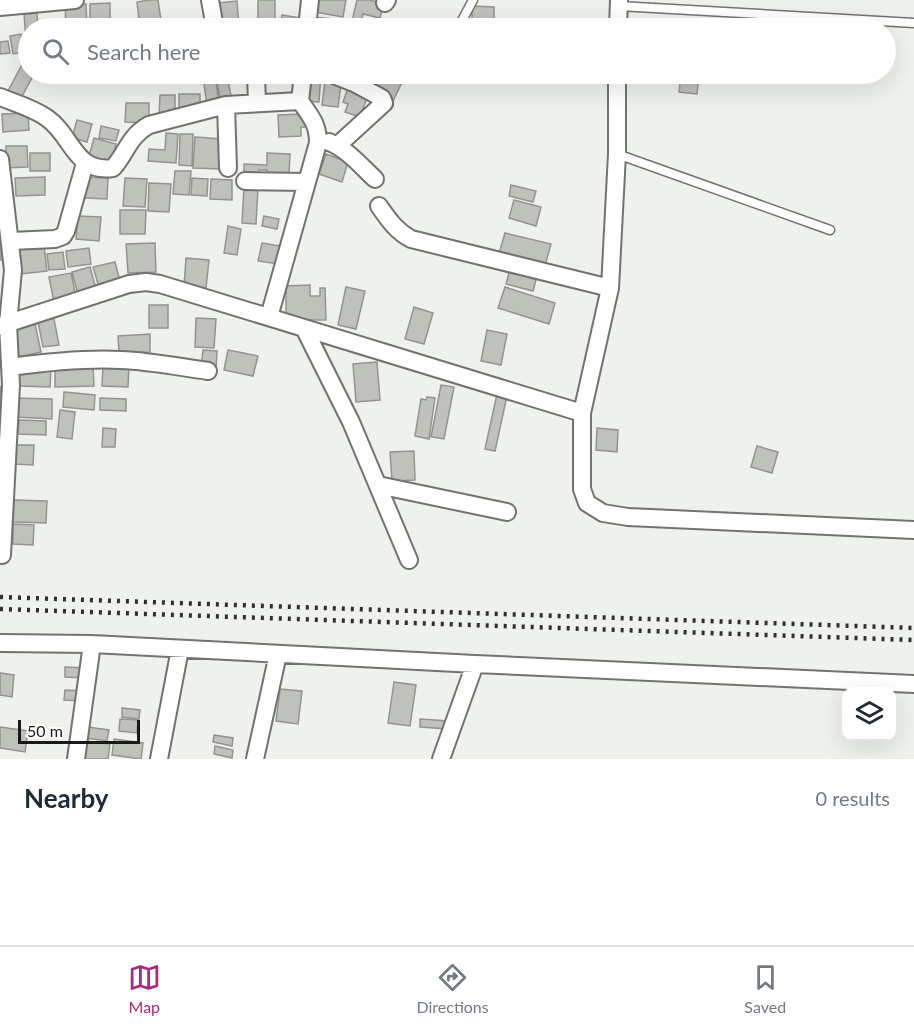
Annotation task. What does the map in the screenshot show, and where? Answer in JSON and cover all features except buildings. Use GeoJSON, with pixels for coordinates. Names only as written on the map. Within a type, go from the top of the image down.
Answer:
{"type":"FeatureCollection","features":[{"type":"Feature","properties":{"kind":"street"},"geometry":{"type":"LineString","coordinates":[[0,7],[75,0]]}},
{"type":"Feature","properties":{"kind":"street"},"geometry":{"type":"LineString","coordinates":[[210,0],[213,18]]}},
{"type":"Feature","properties":{"kind":"street"},"geometry":{"type":"LineString","coordinates":[[309,18],[310,0]]}},
{"type":"Feature","properties":{"kind":"street"},"geometry":{"type":"LineString","coordinates":[[618,18],[619,3]]}},
{"type":"Feature","properties":{"kind":"street"},"geometry":{"type":"LineString","coordinates":[[256,84],[257,103]]}},
{"type":"Feature","properties":{"kind":"street"},"geometry":{"type":"LineString","coordinates":[[269,317],[318,143],[318,131],[314,120],[300,101],[302,84]]}},
{"type":"Feature","properties":{"kind":"street"},"geometry":{"type":"LineString","coordinates":[[338,145],[383,105],[382,98],[358,84]]}},
{"type":"Feature","properties":{"kind":"street"},"geometry":{"type":"LineString","coordinates":[[618,84],[617,154],[610,288],[582,413],[582,489],[587,503],[603,513],[628,517],[914,530]]}},
{"type":"Feature","properties":{"kind":"street"},"geometry":{"type":"LineString","coordinates":[[0,97],[47,118],[59,129],[77,156],[85,163],[103,170],[113,168],[133,137],[149,125],[226,105],[300,101]]}},
{"type":"Feature","properties":{"kind":"street"},"geometry":{"type":"LineString","coordinates":[[226,105],[228,168]]}},
{"type":"Feature","properties":{"kind":"street"},"geometry":{"type":"LineString","coordinates":[[318,137],[338,145],[375,179]]}},
{"type":"Feature","properties":{"kind":"street"},"geometry":{"type":"LineString","coordinates":[[0,159],[14,270],[4,325],[11,385],[2,555]]}},
{"type":"Feature","properties":{"kind":"street"},"geometry":{"type":"LineString","coordinates":[[11,241],[55,239],[63,236],[85,163]]}},
{"type":"Feature","properties":{"kind":"street"},"geometry":{"type":"LineString","coordinates":[[245,181],[307,182]]}},
{"type":"Feature","properties":{"kind":"street"},"geometry":{"type":"LineString","coordinates":[[380,206],[393,226],[411,239],[610,288]]}},
{"type":"Feature","properties":{"kind":"street"},"geometry":{"type":"LineString","coordinates":[[4,325],[129,284],[146,282],[160,284],[582,413]]}},
{"type":"Feature","properties":{"kind":"street"},"geometry":{"type":"LineString","coordinates":[[304,328],[351,422],[409,560]]}},
{"type":"Feature","properties":{"kind":"street"},"geometry":{"type":"LineString","coordinates":[[10,367],[63,360],[119,360],[153,362],[208,371]]}},
{"type":"Feature","properties":{"kind":"street"},"geometry":{"type":"LineString","coordinates":[[378,484],[507,512]]}},
{"type":"Feature","properties":{"kind":"street"},"geometry":{"type":"LineString","coordinates":[[0,643],[92,644],[914,684]]}},
{"type":"Feature","properties":{"kind":"street"},"geometry":{"type":"LineString","coordinates":[[76,759],[92,644]]}},
{"type":"Feature","properties":{"kind":"street"},"geometry":{"type":"LineString","coordinates":[[159,759],[180,649]]}},
{"type":"Feature","properties":{"kind":"street"},"geometry":{"type":"LineString","coordinates":[[255,759],[278,654]]}},
{"type":"Feature","properties":{"kind":"street"},"geometry":{"type":"LineString","coordinates":[[441,759],[475,664]]}},
{"type":"Feature","properties":{"kind":"lane"},"geometry":{"type":"LineString","coordinates":[[463,18],[472,0]]}},
{"type":"Feature","properties":{"kind":"lane"},"geometry":{"type":"LineString","coordinates":[[619,3],[835,18]]}},
{"type":"Feature","properties":{"kind":"lane"},"geometry":{"type":"LineString","coordinates":[[896,22],[914,23]]}},
{"type":"Feature","properties":{"kind":"lane"},"geometry":{"type":"LineString","coordinates":[[617,154],[830,230]]}},
{"type":"Feature","properties":{"kind":"railway"},"geometry":{"type":"LineString","coordinates":[[0,597],[914,628]]}},
{"type":"Feature","properties":{"kind":"railway"},"geometry":{"type":"LineString","coordinates":[[0,609],[914,640]]}}]}
